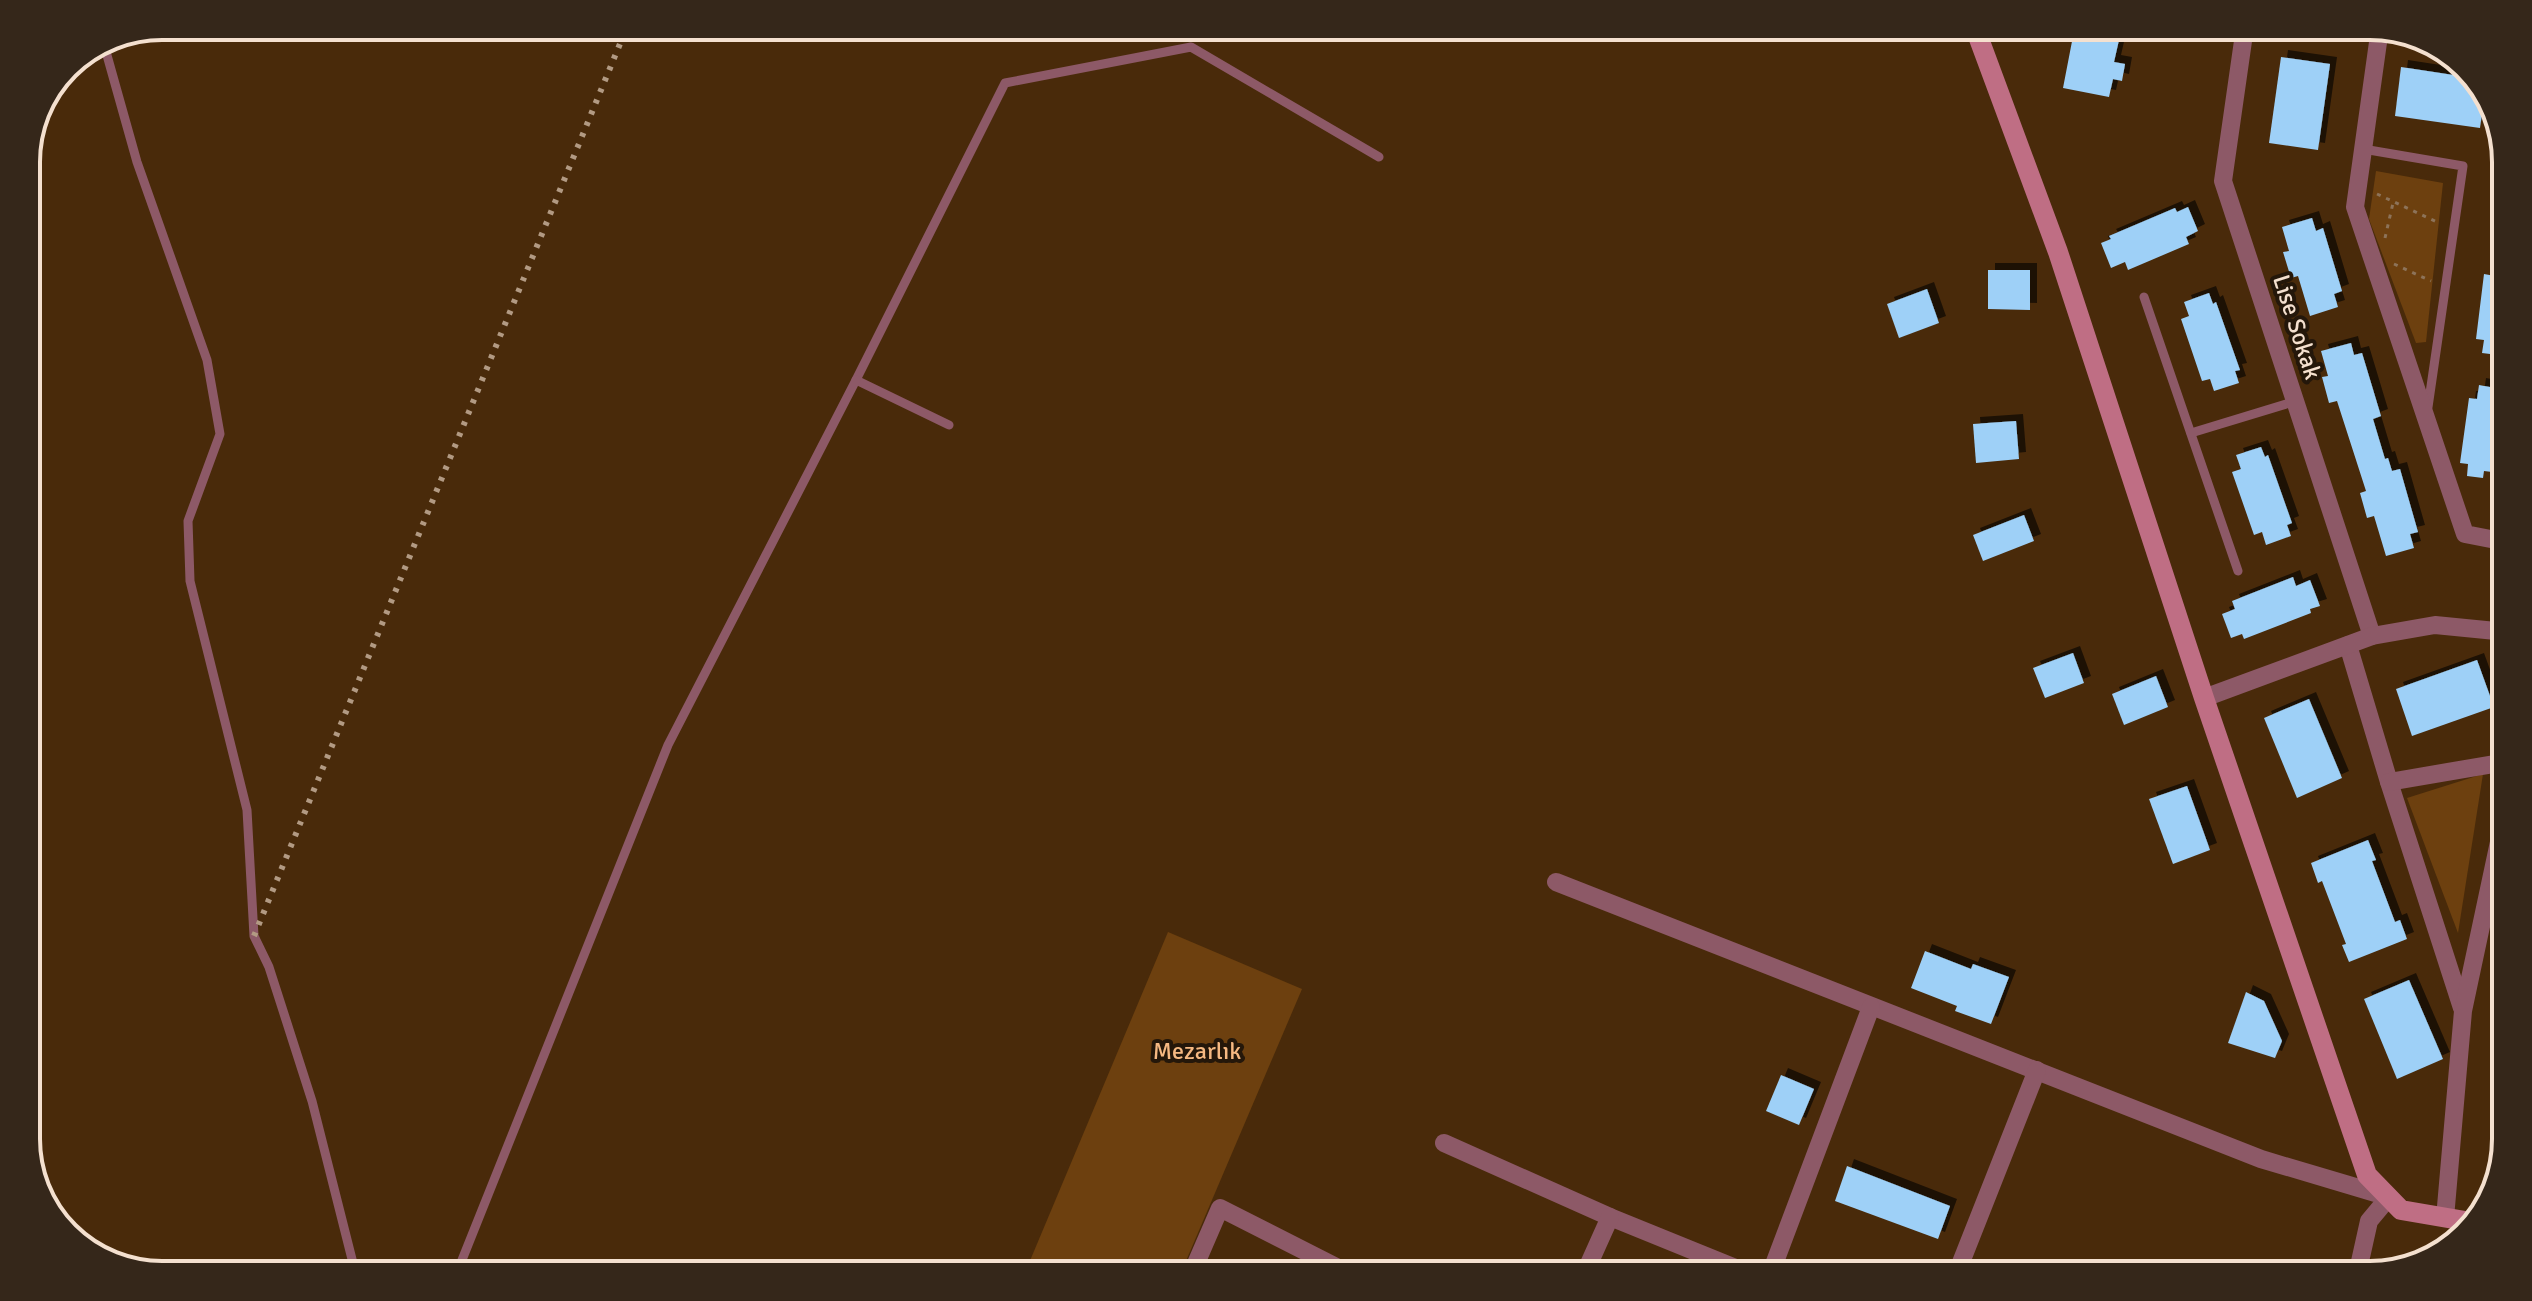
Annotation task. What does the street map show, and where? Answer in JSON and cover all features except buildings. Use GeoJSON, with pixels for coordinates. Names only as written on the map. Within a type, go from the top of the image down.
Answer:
{"type":"FeatureCollection","features":[{"type":"Feature","properties":{"kind":"street"},"geometry":{"type":"LineString","coordinates":[[1979,40],[2058,252],[2204,698],[2367,1175],[2401,1210],[2460,1220]]}},
{"type":"Feature","properties":{"kind":"street","name":"Lise Sokak"},"geometry":{"type":"LineString","coordinates":[[2243,40],[2223,181],[2372,636]]}},
{"type":"Feature","properties":{"kind":"street"},"geometry":{"type":"LineString","coordinates":[[2378,41],[2355,207],[2376,255],[2465,534],[2492,539]]}},
{"type":"Feature","properties":{"kind":"street"},"geometry":{"type":"LineString","coordinates":[[2204,698],[2372,636],[2435,625],[2492,631]]}},
{"type":"Feature","properties":{"kind":"street"},"geometry":{"type":"LineString","coordinates":[[2348,645],[2463,1011]]}},
{"type":"Feature","properties":{"kind":"street"},"geometry":{"type":"LineString","coordinates":[[2389,782],[2492,764]]}},
{"type":"Feature","properties":{"kind":"street"},"geometry":{"type":"LineString","coordinates":[[2445,1218],[2463,1011],[2492,875]]}},
{"type":"Feature","properties":{"kind":"street"},"geometry":{"type":"LineString","coordinates":[[1556,882],[2261,1159],[2389,1197]]}},
{"type":"Feature","properties":{"kind":"street"},"geometry":{"type":"LineString","coordinates":[[1775,1261],[1871,1007]]}},
{"type":"Feature","properties":{"kind":"street"},"geometry":{"type":"LineString","coordinates":[[1962,1261],[2037,1070]]}},
{"type":"Feature","properties":{"kind":"street"},"geometry":{"type":"LineString","coordinates":[[1444,1143],[1610,1217],[1718,1261]]}},
{"type":"Feature","properties":{"kind":"street"},"geometry":{"type":"LineString","coordinates":[[2360,1261],[2369,1221],[2389,1197]]}},
{"type":"Feature","properties":{"kind":"street"},"geometry":{"type":"LineString","coordinates":[[1197,1261],[1220,1208],[1324,1261]]}},
{"type":"Feature","properties":{"kind":"street"},"geometry":{"type":"LineString","coordinates":[[1590,1261],[1610,1217]]}},
{"type":"Feature","properties":{"kind":"lane"},"geometry":{"type":"LineString","coordinates":[[462,1261],[668,745],[1005,83],[1191,47],[1379,157]]}},
{"type":"Feature","properties":{"kind":"lane"},"geometry":{"type":"LineString","coordinates":[[107,54],[137,162],[207,360],[220,434],[188,521],[190,581],[247,810],[254,936],[269,967],[312,1101],[352,1261]]}},
{"type":"Feature","properties":{"kind":"lane"},"geometry":{"type":"LineString","coordinates":[[2363,149],[2463,166],[2426,419]]}},
{"type":"Feature","properties":{"kind":"lane"},"geometry":{"type":"LineString","coordinates":[[2144,297],[2238,571]]}},
{"type":"Feature","properties":{"kind":"lane"},"geometry":{"type":"LineString","coordinates":[[856,380],[949,425]]}},
{"type":"Feature","properties":{"kind":"lane"},"geometry":{"type":"LineString","coordinates":[[2191,433],[2296,401]]}},
{"type":"Feature","properties":{"kind":"path"},"geometry":{"type":"LineString","coordinates":[[2358,186],[2453,230]]}},
{"type":"Feature","properties":{"kind":"path"},"geometry":{"type":"LineString","coordinates":[[2393,202],[2376,255],[2445,288]]}},
{"type":"Feature","properties":{"kind":"green space"},"geometry":{"type":"Polygon","coordinates":[[[2376,171],[2443,183],[2426,342],[2416,343],[2369,219],[2376,171]]]}},
{"type":"Feature","properties":{"kind":"green space"},"geometry":{"type":"Polygon","coordinates":[[[2483,774],[2458,933],[2407,798],[2483,774]]]}},
{"type":"Feature","properties":{"kind":"green space","name":"Mezarlık"},"geometry":{"type":"Polygon","coordinates":[[[1168,932],[1302,989],[1186,1261],[1030,1261],[1168,932]]]}},
{"type":"Feature","properties":{"kind":"railway"},"geometry":{"type":"LineString","coordinates":[[254,936],[622,40]]}}]}
